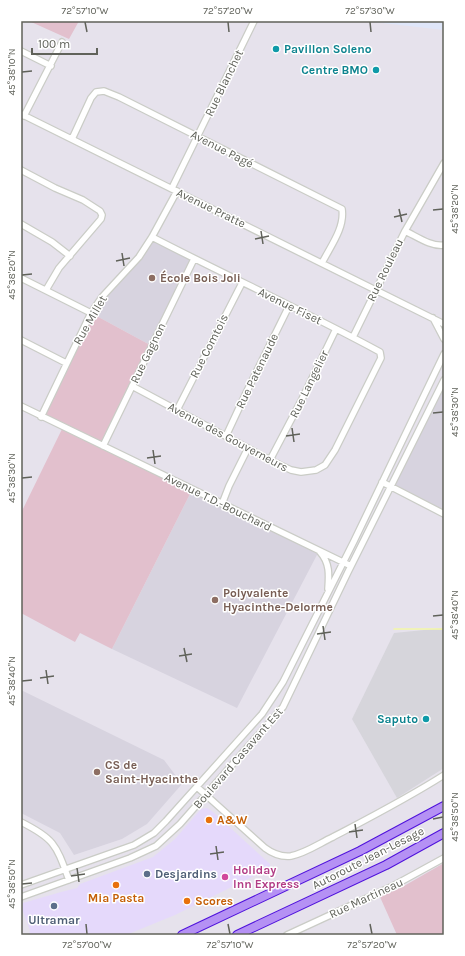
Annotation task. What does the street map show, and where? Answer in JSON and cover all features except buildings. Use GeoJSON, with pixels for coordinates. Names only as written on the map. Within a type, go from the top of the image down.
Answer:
{"type":"FeatureCollection","features":[{"type":"Feature","properties":{"kind":"highway","name":"Autoroute Jean-Lesage"},"geometry":{"type":"LineString","coordinates":[[182,935],[360,852],[444,806]]}},
{"type":"Feature","properties":{"kind":"highway","name":"Autoroute Jean-Lesage"},"geometry":{"type":"LineString","coordinates":[[237,935],[386,865],[444,833]]}},
{"type":"Feature","properties":{"kind":"street","name":"Rue Blanchet"},"geometry":{"type":"LineString","coordinates":[[174,190],[254,21]]}},
{"type":"Feature","properties":{"kind":"street"},"geometry":{"type":"LineString","coordinates":[[22,115],[62,42]]}},
{"type":"Feature","properties":{"kind":"street"},"geometry":{"type":"LineString","coordinates":[[21,51],[50,66]]}},
{"type":"Feature","properties":{"kind":"street","name":"Avenue Pagé"},"geometry":{"type":"LineString","coordinates":[[72,139],[91,98],[96,92],[104,91],[119,97],[342,209],[344,218],[322,263]]}},
{"type":"Feature","properties":{"kind":"street","name":"Avenue Pratte"},"geometry":{"type":"LineString","coordinates":[[22,115],[444,324]]}},
{"type":"Feature","properties":{"kind":"street","name":"Rue Rouleau"},"geometry":{"type":"LineString","coordinates":[[353,337],[405,230],[444,163]]}},
{"type":"Feature","properties":{"kind":"street"},"geometry":{"type":"LineString","coordinates":[[21,170],[82,200],[100,211],[102,215],[101,219],[59,268],[46,290]]}},
{"type":"Feature","properties":{"kind":"street","name":"Rue Millet"},"geometry":{"type":"LineString","coordinates":[[41,417],[91,313],[102,297],[139,257],[152,237],[174,190]]}},
{"type":"Feature","properties":{"kind":"street"},"geometry":{"type":"LineString","coordinates":[[21,224],[52,242],[70,256]]}},
{"type":"Feature","properties":{"kind":"street"},"geometry":{"type":"LineString","coordinates":[[405,230],[430,243],[440,246],[444,245]]}},
{"type":"Feature","properties":{"kind":"street","name":"Avenue Fiset"},"geometry":{"type":"LineString","coordinates":[[152,237],[353,337],[380,352],[381,358]]}},
{"type":"Feature","properties":{"kind":"street","name":"Rue Gagnon"},"geometry":{"type":"LineString","coordinates":[[103,446],[194,259]]}},
{"type":"Feature","properties":{"kind":"street"},"geometry":{"type":"LineString","coordinates":[[21,278],[91,313]]}},
{"type":"Feature","properties":{"kind":"street","name":"Rue Comtois"},"geometry":{"type":"LineString","coordinates":[[177,410],[242,283]]}},
{"type":"Feature","properties":{"kind":"street","name":"Rue Patenaude"},"geometry":{"type":"LineString","coordinates":[[226,436],[289,306]]}},
{"type":"Feature","properties":{"kind":"street"},"geometry":{"type":"LineString","coordinates":[[433,318],[444,320]]}},
{"type":"Feature","properties":{"kind":"street"},"geometry":{"type":"LineString","coordinates":[[433,318],[444,339]]}},
{"type":"Feature","properties":{"kind":"street","name":"Rue Langelier"},"geometry":{"type":"LineString","coordinates":[[270,460],[336,329]]}},
{"type":"Feature","properties":{"kind":"street"},"geometry":{"type":"LineString","coordinates":[[21,340],[66,363]]}},
{"type":"Feature","properties":{"kind":"street","name":"Boulevard Casavant Est"},"geometry":{"type":"LineString","coordinates":[[21,885],[129,847],[147,838],[163,825],[262,714],[283,682],[343,562],[444,355],[444,347]]}},
{"type":"Feature","properties":{"kind":"street","name":"Avenue des Gouverneurs"},"geometry":{"type":"LineString","coordinates":[[132,386],[270,460],[291,470],[301,472],[316,470],[325,465],[335,450],[381,358]]}},
{"type":"Feature","properties":{"kind":"street","name":"Boulevard Casavant Est"},"geometry":{"type":"LineString","coordinates":[[21,897],[152,849],[168,836],[206,795],[283,707],[351,566],[444,380]]}},
{"type":"Feature","properties":{"kind":"street","name":"Avenue T.D.-Bouchard"},"geometry":{"type":"LineString","coordinates":[[21,406],[351,566]]}},
{"type":"Feature","properties":{"kind":"street"},"geometry":{"type":"LineString","coordinates":[[222,504],[229,486],[248,448]]}},
{"type":"Feature","properties":{"kind":"street"},"geometry":{"type":"LineString","coordinates":[[382,482],[444,514]]}},
{"type":"Feature","properties":{"kind":"street"},"geometry":{"type":"LineString","coordinates":[[319,550],[326,560],[329,570],[328,592]]}},
{"type":"Feature","properties":{"kind":"street"},"geometry":{"type":"LineString","coordinates":[[197,787],[265,848],[278,855],[289,856],[305,851],[348,829],[403,800],[444,775]]}},
{"type":"Feature","properties":{"kind":"street"},"geometry":{"type":"LineString","coordinates":[[21,822],[49,839],[59,853],[69,880]]}},
{"type":"Feature","properties":{"kind":"street","name":"Rue Martineau"},"geometry":{"type":"LineString","coordinates":[[287,935],[391,887],[444,858]]}},
{"type":"Feature","properties":{"kind":"shaded area"},"geometry":{"type":"Polygon","coordinates":[[[29,21],[79,21],[69,39],[29,21]]]}},
{"type":"Feature","properties":{"kind":"shaded area"},"geometry":{"type":"Polygon","coordinates":[[[364,21],[444,21],[444,30],[364,21]]]}},
{"type":"Feature","properties":{"kind":"shaded area","name":"École Bois Joli"},"geometry":{"type":"Polygon","coordinates":[[[152,237],[194,259],[152,346],[91,313],[139,257],[152,237]]]}},
{"type":"Feature","properties":{"kind":"shaded area"},"geometry":{"type":"Polygon","coordinates":[[[91,313],[152,346],[103,446],[192,490],[112,649],[80,633],[75,642],[21,613],[21,513],[63,427],[41,417],[91,313]]]}},
{"type":"Feature","properties":{"kind":"shaded area"},"geometry":{"type":"Polygon","coordinates":[[[444,386],[444,512],[394,485],[444,386]]]}},
{"type":"Feature","properties":{"kind":"shaded area","name":"Polyvalente Hyacinthe-Delorme"},"geometry":{"type":"Polygon","coordinates":[[[192,490],[319,551],[237,708],[112,649],[192,490]]]}},
{"type":"Feature","properties":{"kind":"shaded area"},"geometry":{"type":"Polygon","coordinates":[[[444,628],[444,768],[397,798],[352,719],[394,633],[444,628]]]}},
{"type":"Feature","properties":{"kind":"shaded area","name":"CS de Saint-Hyacinthe"},"geometry":{"type":"Polygon","coordinates":[[[21,690],[164,760],[182,784],[147,824],[122,839],[74,855],[60,833],[21,813],[21,690]]]}},
{"type":"Feature","properties":{"kind":"shaded area"},"geometry":{"type":"Polygon","coordinates":[[[207,808],[270,864],[270,868],[175,915],[126,935],[29,935],[30,930],[22,909],[23,903],[77,888],[80,884],[153,857],[175,839],[201,809],[207,808]]]}},
{"type":"Feature","properties":{"kind":"shaded area"},"geometry":{"type":"Polygon","coordinates":[[[444,863],[444,935],[397,935],[380,897],[404,886],[444,863]]]}},
{"type":"Feature","properties":{"kind":"waterway"},"geometry":{"type":"LineString","coordinates":[[394,629],[444,629]]}},
{"type":"Feature","properties":{"kind":"place","name":"Pavillon Soleno"},"geometry":{"type":"Point","coordinates":[276,49]}},
{"type":"Feature","properties":{"kind":"place","name":"Centre BMO"},"geometry":{"type":"Point","coordinates":[376,70]}},
{"type":"Feature","properties":{"kind":"place","name":"École Bois Joli"},"geometry":{"type":"Point","coordinates":[152,278]}},
{"type":"Feature","properties":{"kind":"place","name":"Polyvalente Hyacinthe-Delorme"},"geometry":{"type":"Point","coordinates":[215,600]}},
{"type":"Feature","properties":{"kind":"place","name":"Saputo"},"geometry":{"type":"Point","coordinates":[426,719]}},
{"type":"Feature","properties":{"kind":"place","name":"CS de Saint-Hyacinthe"},"geometry":{"type":"Point","coordinates":[97,772]}},
{"type":"Feature","properties":{"kind":"place","name":"A&W"},"geometry":{"type":"Point","coordinates":[209,820]}},
{"type":"Feature","properties":{"kind":"place","name":"Desjardins"},"geometry":{"type":"Point","coordinates":[147,874]}},
{"type":"Feature","properties":{"kind":"place","name":"Holiday Inn Express"},"geometry":{"type":"Point","coordinates":[225,877]}},
{"type":"Feature","properties":{"kind":"place","name":"Mia Pasta"},"geometry":{"type":"Point","coordinates":[116,885]}},
{"type":"Feature","properties":{"kind":"place","name":"Scores"},"geometry":{"type":"Point","coordinates":[187,901]}},
{"type":"Feature","properties":{"kind":"place","name":"Ultramar"},"geometry":{"type":"Point","coordinates":[54,906]}}]}
